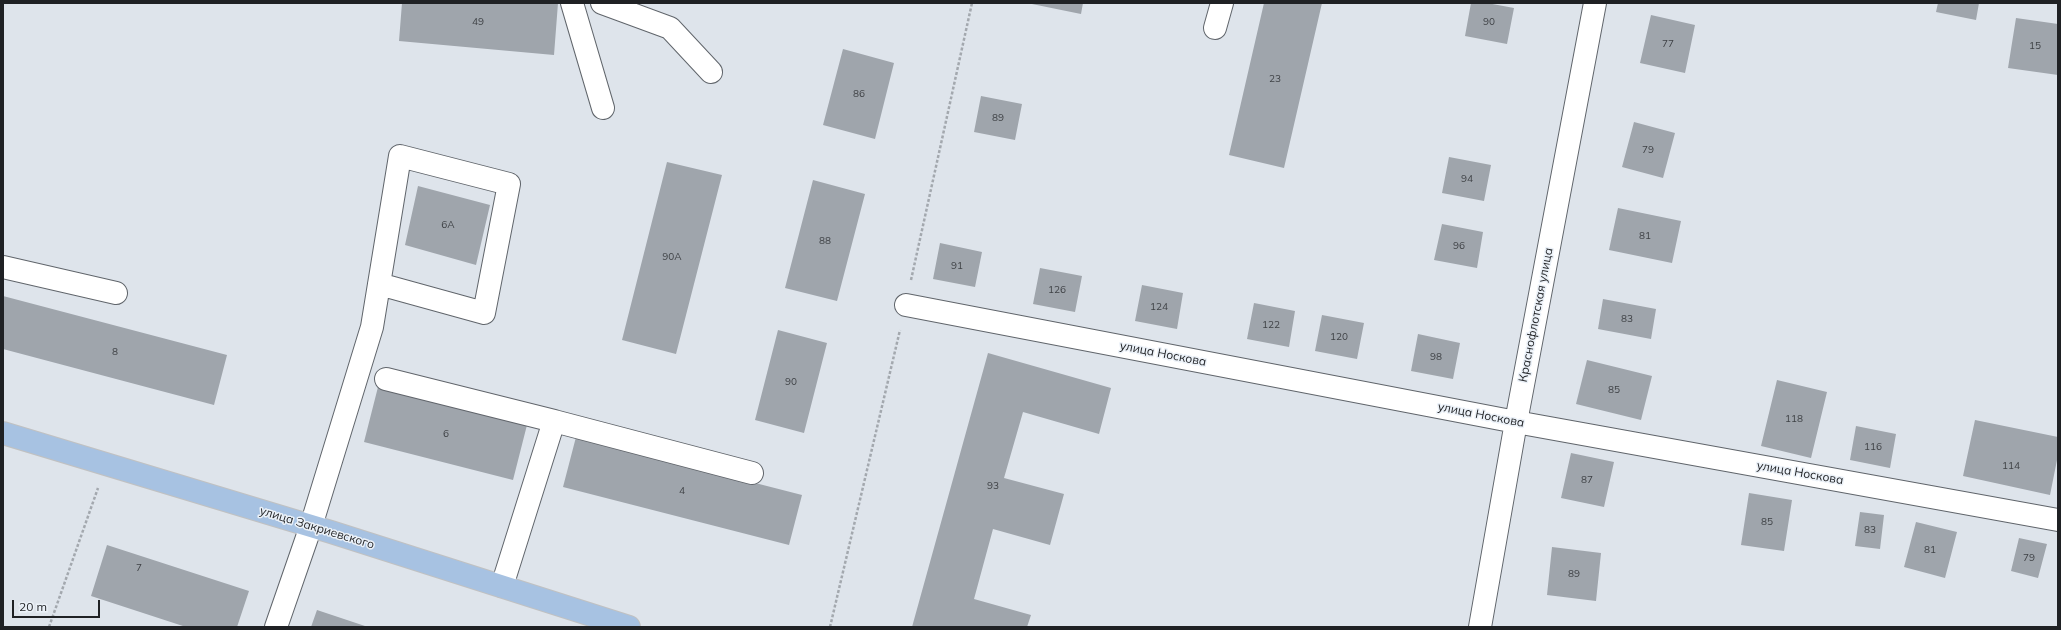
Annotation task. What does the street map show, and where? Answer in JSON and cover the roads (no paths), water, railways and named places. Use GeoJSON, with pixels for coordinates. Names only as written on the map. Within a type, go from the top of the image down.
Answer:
{"type":"FeatureCollection","features":[{"type":"Feature","properties":{"kind":"main road","name":"улица Закриевского"},"geometry":{"type":"LineString","coordinates":[[3,433],[311,526],[630,627]]}},
{"type":"Feature","properties":{"kind":"street"},"geometry":{"type":"LineString","coordinates":[[572,3],[603,108]]}},
{"type":"Feature","properties":{"kind":"street"},"geometry":{"type":"LineString","coordinates":[[602,3],[670,28],[711,72]]}},
{"type":"Feature","properties":{"kind":"street"},"geometry":{"type":"LineString","coordinates":[[1214,28],[1222,3]]}},
{"type":"Feature","properties":{"kind":"street","name":"Краснофлотская улица"},"geometry":{"type":"LineString","coordinates":[[1480,627],[1516,422],[1595,3]]}},
{"type":"Feature","properties":{"kind":"street"},"geometry":{"type":"LineString","coordinates":[[276,627],[311,526],[372,327],[379,284],[400,156],[509,184],[484,313],[379,284]]}},
{"type":"Feature","properties":{"kind":"street"},"geometry":{"type":"LineString","coordinates":[[3,267],[116,293]]}},
{"type":"Feature","properties":{"kind":"street","name":"улица Носкова"},"geometry":{"type":"LineString","coordinates":[[906,305],[1516,422],[2058,520]]}},
{"type":"Feature","properties":{"kind":"street"},"geometry":{"type":"LineString","coordinates":[[386,379],[752,473]]}},
{"type":"Feature","properties":{"kind":"street"},"geometry":{"type":"LineString","coordinates":[[502,586],[554,421]]}}]}
